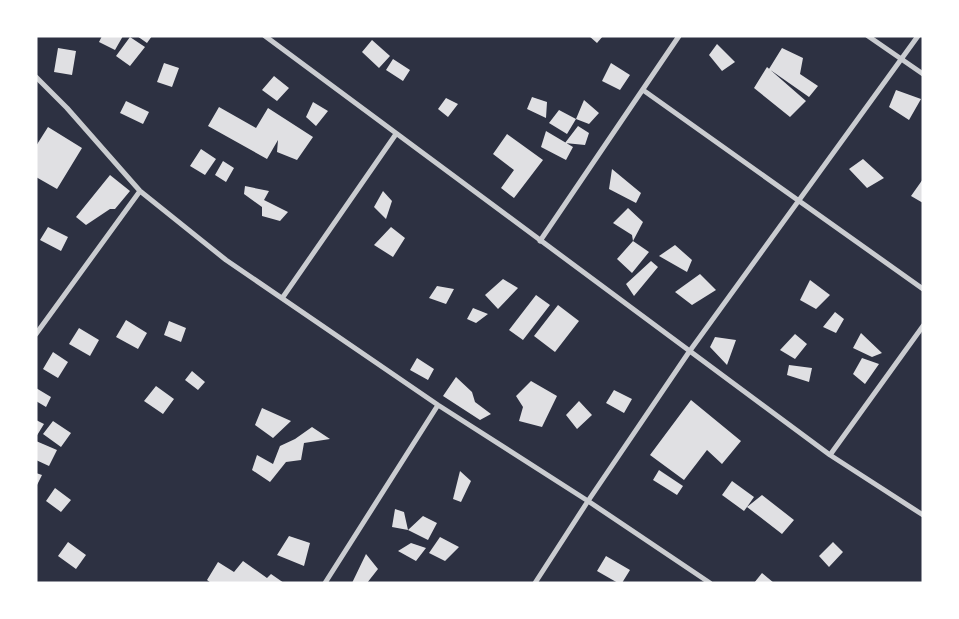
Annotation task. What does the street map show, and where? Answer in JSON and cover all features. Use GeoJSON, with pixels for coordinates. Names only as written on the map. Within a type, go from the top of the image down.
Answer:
{"type":"FeatureCollection","features":[{"type":"Feature","properties":{"kind":"street"},"geometry":{"type":"LineString","coordinates":[[265,36],[830,455],[923,515]]}},
{"type":"Feature","properties":{"kind":"street"},"geometry":{"type":"LineString","coordinates":[[540,241],[679,36]]}},
{"type":"Feature","properties":{"kind":"street"},"geometry":{"type":"LineString","coordinates":[[868,36],[923,74]]}},
{"type":"Feature","properties":{"kind":"street"},"geometry":{"type":"LineString","coordinates":[[535,583],[689,352],[918,36]]}},
{"type":"Feature","properties":{"kind":"street"},"geometry":{"type":"LineString","coordinates":[[36,77],[67,108],[140,191],[226,260],[438,404],[710,583]]}},
{"type":"Feature","properties":{"kind":"street"},"geometry":{"type":"LineString","coordinates":[[643,90],[923,289]]}},
{"type":"Feature","properties":{"kind":"street"},"geometry":{"type":"LineString","coordinates":[[283,297],[396,134]]}},
{"type":"Feature","properties":{"kind":"street"},"geometry":{"type":"LineString","coordinates":[[36,334],[140,191]]}},
{"type":"Feature","properties":{"kind":"street"},"geometry":{"type":"LineString","coordinates":[[830,455],[923,326]]}},
{"type":"Feature","properties":{"kind":"street"},"geometry":{"type":"LineString","coordinates":[[325,583],[438,404]]}},
{"type":"Feature","properties":{"kind":"building"},"geometry":{"type":"Polygon","coordinates":[[[102,36],[123,36],[115,50],[99,42],[102,36]]]}},
{"type":"Feature","properties":{"kind":"building"},"geometry":{"type":"Polygon","coordinates":[[[137,36],[152,36],[147,43],[137,36]]]}},
{"type":"Feature","properties":{"kind":"building"},"geometry":{"type":"Polygon","coordinates":[[[589,36],[603,36],[597,43],[589,36]]]}},
{"type":"Feature","properties":{"kind":"building"},"geometry":{"type":"Polygon","coordinates":[[[130,37],[145,47],[130,66],[116,56],[130,37]]]}},
{"type":"Feature","properties":{"kind":"building"},"geometry":{"type":"Polygon","coordinates":[[[372,40],[390,56],[379,68],[362,52],[372,40]]]}},
{"type":"Feature","properties":{"kind":"building"},"geometry":{"type":"Polygon","coordinates":[[[717,44],[735,62],[722,71],[709,55],[717,44]]]}},
{"type":"Feature","properties":{"kind":"building"},"geometry":{"type":"Polygon","coordinates":[[[58,48],[76,51],[72,75],[54,72],[58,48]]]}},
{"type":"Feature","properties":{"kind":"building"},"geometry":{"type":"Polygon","coordinates":[[[782,48],[803,58],[800,74],[818,86],[809,97],[769,69],[782,48]]]}},
{"type":"Feature","properties":{"kind":"building"},"geometry":{"type":"Polygon","coordinates":[[[393,59],[410,70],[403,81],[386,70],[393,59]]]}},
{"type":"Feature","properties":{"kind":"building"},"geometry":{"type":"Polygon","coordinates":[[[164,63],[179,68],[172,87],[157,82],[164,63]]]}},
{"type":"Feature","properties":{"kind":"building"},"geometry":{"type":"Polygon","coordinates":[[[611,63],[630,75],[620,90],[602,81],[611,63]]]}},
{"type":"Feature","properties":{"kind":"building"},"geometry":{"type":"Polygon","coordinates":[[[767,67],[806,101],[790,117],[754,88],[767,67]]]}},
{"type":"Feature","properties":{"kind":"building"},"geometry":{"type":"Polygon","coordinates":[[[274,76],[289,88],[277,101],[262,90],[274,76]]]}},
{"type":"Feature","properties":{"kind":"building"},"geometry":{"type":"Polygon","coordinates":[[[896,90],[921,99],[909,120],[889,107],[896,90]]]}},
{"type":"Feature","properties":{"kind":"building"},"geometry":{"type":"Polygon","coordinates":[[[532,97],[547,102],[546,118],[527,109],[532,97]]]}},
{"type":"Feature","properties":{"kind":"building"},"geometry":{"type":"Polygon","coordinates":[[[446,98],[458,104],[448,117],[438,109],[446,98]]]}},
{"type":"Feature","properties":{"kind":"building"},"geometry":{"type":"Polygon","coordinates":[[[584,100],[599,113],[589,124],[576,119],[584,100]]]}},
{"type":"Feature","properties":{"kind":"building"},"geometry":{"type":"Polygon","coordinates":[[[126,101],[149,112],[143,124],[120,113],[126,101]]]}},
{"type":"Feature","properties":{"kind":"building"},"geometry":{"type":"Polygon","coordinates":[[[313,102],[328,111],[316,126],[306,117],[313,102]]]}},
{"type":"Feature","properties":{"kind":"building"},"geometry":{"type":"Polygon","coordinates":[[[219,107],[256,128],[268,108],[313,137],[297,160],[277,152],[278,140],[267,159],[208,126],[219,107]]]}},
{"type":"Feature","properties":{"kind":"building"},"geometry":{"type":"Polygon","coordinates":[[[559,110],[576,119],[567,134],[549,123],[559,110]]]}},
{"type":"Feature","properties":{"kind":"building"},"geometry":{"type":"Polygon","coordinates":[[[578,126],[589,133],[585,145],[565,143],[578,126]]]}},
{"type":"Feature","properties":{"kind":"building"},"geometry":{"type":"Polygon","coordinates":[[[48,127],[82,148],[57,189],[36,177],[36,146],[48,127]]]}},
{"type":"Feature","properties":{"kind":"building"},"geometry":{"type":"Polygon","coordinates":[[[546,131],[573,147],[566,160],[541,147],[546,131]]]}},
{"type":"Feature","properties":{"kind":"building"},"geometry":{"type":"Polygon","coordinates":[[[507,134],[543,160],[514,198],[501,188],[514,170],[493,154],[507,134]]]}},
{"type":"Feature","properties":{"kind":"building"},"geometry":{"type":"Polygon","coordinates":[[[201,149],[216,159],[205,175],[190,166],[201,149]]]}},
{"type":"Feature","properties":{"kind":"building"},"geometry":{"type":"Polygon","coordinates":[[[863,159],[884,178],[867,188],[849,169],[863,159]]]}},
{"type":"Feature","properties":{"kind":"building"},"geometry":{"type":"Polygon","coordinates":[[[223,161],[234,168],[226,182],[215,175],[223,161]]]}},
{"type":"Feature","properties":{"kind":"building"},"geometry":{"type":"Polygon","coordinates":[[[612,169],[641,193],[636,203],[609,189],[612,169]]]}},
{"type":"Feature","properties":{"kind":"building"},"geometry":{"type":"Polygon","coordinates":[[[110,175],[130,191],[115,209],[110,209],[86,225],[76,217],[110,175]]]}},
{"type":"Feature","properties":{"kind":"building"},"geometry":{"type":"Polygon","coordinates":[[[923,179],[923,203],[911,196],[923,179]]]}},
{"type":"Feature","properties":{"kind":"building"},"geometry":{"type":"Polygon","coordinates":[[[245,186],[269,191],[264,200],[288,212],[280,221],[262,216],[262,207],[244,194],[245,186]]]}},
{"type":"Feature","properties":{"kind":"building"},"geometry":{"type":"Polygon","coordinates":[[[383,191],[392,201],[386,219],[374,207],[383,191]]]}},
{"type":"Feature","properties":{"kind":"building"},"geometry":{"type":"Polygon","coordinates":[[[628,208],[643,222],[633,241],[632,235],[613,223],[628,208]]]}},
{"type":"Feature","properties":{"kind":"building"},"geometry":{"type":"Polygon","coordinates":[[[48,227],[68,237],[61,251],[40,240],[48,227]]]}},
{"type":"Feature","properties":{"kind":"building"},"geometry":{"type":"Polygon","coordinates":[[[391,227],[405,238],[393,257],[374,245],[391,227]]]}},
{"type":"Feature","properties":{"kind":"building"},"geometry":{"type":"Polygon","coordinates":[[[633,241],[649,252],[632,273],[617,259],[633,241]]]}},
{"type":"Feature","properties":{"kind":"building"},"geometry":{"type":"Polygon","coordinates":[[[675,245],[692,260],[687,272],[659,256],[675,245]]]}},
{"type":"Feature","properties":{"kind":"building"},"geometry":{"type":"Polygon","coordinates":[[[651,261],[658,267],[634,296],[626,284],[651,261]]]}},
{"type":"Feature","properties":{"kind":"building"},"geometry":{"type":"Polygon","coordinates":[[[700,274],[716,290],[692,305],[675,292],[700,274]]]}},
{"type":"Feature","properties":{"kind":"building"},"geometry":{"type":"Polygon","coordinates":[[[503,279],[518,288],[498,309],[485,295],[503,279]]]}},
{"type":"Feature","properties":{"kind":"building"},"geometry":{"type":"Polygon","coordinates":[[[810,280],[830,295],[816,309],[800,300],[810,280]]]}},
{"type":"Feature","properties":{"kind":"building"},"geometry":{"type":"Polygon","coordinates":[[[437,286],[454,289],[446,304],[429,298],[437,286]]]}},
{"type":"Feature","properties":{"kind":"building"},"geometry":{"type":"Polygon","coordinates":[[[536,295],[550,305],[523,340],[509,330],[536,295]]]}},
{"type":"Feature","properties":{"kind":"building"},"geometry":{"type":"Polygon","coordinates":[[[558,305],[579,321],[555,352],[534,336],[558,305]]]}},
{"type":"Feature","properties":{"kind":"building"},"geometry":{"type":"Polygon","coordinates":[[[473,308],[488,314],[476,323],[467,319],[473,308]]]}},
{"type":"Feature","properties":{"kind":"building"},"geometry":{"type":"Polygon","coordinates":[[[835,312],[844,319],[836,333],[823,327],[835,312]]]}},
{"type":"Feature","properties":{"kind":"building"},"geometry":{"type":"Polygon","coordinates":[[[126,320],[147,333],[138,349],[116,337],[126,320]]]}},
{"type":"Feature","properties":{"kind":"building"},"geometry":{"type":"Polygon","coordinates":[[[169,321],[186,328],[181,342],[164,335],[169,321]]]}},
{"type":"Feature","properties":{"kind":"building"},"geometry":{"type":"Polygon","coordinates":[[[79,328],[99,340],[90,356],[69,344],[79,328]]]}},
{"type":"Feature","properties":{"kind":"building"},"geometry":{"type":"Polygon","coordinates":[[[861,333],[882,353],[872,357],[853,348],[861,333]]]}},
{"type":"Feature","properties":{"kind":"building"},"geometry":{"type":"Polygon","coordinates":[[[795,334],[807,344],[795,359],[780,350],[795,334]]]}},
{"type":"Feature","properties":{"kind":"building"},"geometry":{"type":"Polygon","coordinates":[[[715,337],[736,340],[727,365],[710,347],[715,337]]]}},
{"type":"Feature","properties":{"kind":"building"},"geometry":{"type":"Polygon","coordinates":[[[53,352],[68,362],[58,378],[43,369],[53,352]]]}},
{"type":"Feature","properties":{"kind":"building"},"geometry":{"type":"Polygon","coordinates":[[[417,358],[434,369],[428,380],[410,370],[417,358]]]}},
{"type":"Feature","properties":{"kind":"building"},"geometry":{"type":"Polygon","coordinates":[[[862,358],[879,364],[865,384],[853,374],[862,358]]]}},
{"type":"Feature","properties":{"kind":"building"},"geometry":{"type":"Polygon","coordinates":[[[789,365],[812,368],[809,382],[787,375],[789,365]]]}},
{"type":"Feature","properties":{"kind":"building"},"geometry":{"type":"Polygon","coordinates":[[[192,371],[205,382],[198,390],[185,380],[192,371]]]}},
{"type":"Feature","properties":{"kind":"building"},"geometry":{"type":"Polygon","coordinates":[[[456,377],[472,392],[475,402],[491,414],[480,420],[443,396],[456,377]]]}},
{"type":"Feature","properties":{"kind":"building"},"geometry":{"type":"Polygon","coordinates":[[[531,381],[557,396],[542,427],[519,421],[523,407],[516,396],[531,381]]]}},
{"type":"Feature","properties":{"kind":"building"},"geometry":{"type":"Polygon","coordinates":[[[156,386],[174,399],[163,414],[144,401],[156,386]]]}},
{"type":"Feature","properties":{"kind":"building"},"geometry":{"type":"Polygon","coordinates":[[[36,388],[51,397],[46,407],[36,401],[36,388]]]}},
{"type":"Feature","properties":{"kind":"building"},"geometry":{"type":"Polygon","coordinates":[[[614,390],[632,399],[624,413],[606,403],[614,390]]]}},
{"type":"Feature","properties":{"kind":"building"},"geometry":{"type":"Polygon","coordinates":[[[691,400],[741,441],[722,464],[707,450],[684,480],[650,455],[691,400]]]}},
{"type":"Feature","properties":{"kind":"building"},"geometry":{"type":"Polygon","coordinates":[[[579,401],[592,415],[577,429],[566,415],[579,401]]]}},
{"type":"Feature","properties":{"kind":"building"},"geometry":{"type":"Polygon","coordinates":[[[262,408],[291,421],[273,438],[255,425],[262,408]]]}},
{"type":"Feature","properties":{"kind":"building"},"geometry":{"type":"Polygon","coordinates":[[[36,420],[44,424],[36,437],[36,420]]]}},
{"type":"Feature","properties":{"kind":"building"},"geometry":{"type":"Polygon","coordinates":[[[53,421],[71,433],[61,447],[43,434],[53,421]]]}},
{"type":"Feature","properties":{"kind":"building"},"geometry":{"type":"Polygon","coordinates":[[[312,427],[330,439],[304,443],[301,460],[286,462],[270,482],[252,470],[257,455],[273,464],[280,446],[295,439],[312,427]]]}},
{"type":"Feature","properties":{"kind":"building"},"geometry":{"type":"Polygon","coordinates":[[[36,441],[57,450],[49,466],[36,460],[36,441]]]}},
{"type":"Feature","properties":{"kind":"building"},"geometry":{"type":"Polygon","coordinates":[[[659,470],[683,486],[677,495],[653,480],[659,470]]]}},
{"type":"Feature","properties":{"kind":"building"},"geometry":{"type":"Polygon","coordinates":[[[460,471],[471,481],[461,502],[453,499],[460,471]]]}},
{"type":"Feature","properties":{"kind":"building"},"geometry":{"type":"Polygon","coordinates":[[[36,473],[42,475],[36,487],[36,473]]]}},
{"type":"Feature","properties":{"kind":"building"},"geometry":{"type":"Polygon","coordinates":[[[732,481],[754,497],[744,511],[722,495],[732,481]]]}},
{"type":"Feature","properties":{"kind":"building"},"geometry":{"type":"Polygon","coordinates":[[[55,488],[71,500],[61,512],[46,501],[55,488]]]}},
{"type":"Feature","properties":{"kind":"building"},"geometry":{"type":"Polygon","coordinates":[[[762,495],[794,520],[782,534],[747,507],[762,495]]]}},
{"type":"Feature","properties":{"kind":"building"},"geometry":{"type":"Polygon","coordinates":[[[395,509],[404,512],[408,530],[392,527],[395,509]]]}},
{"type":"Feature","properties":{"kind":"building"},"geometry":{"type":"Polygon","coordinates":[[[423,516],[437,523],[428,540],[408,530],[423,516]]]}},
{"type":"Feature","properties":{"kind":"building"},"geometry":{"type":"Polygon","coordinates":[[[289,536],[310,543],[304,566],[277,555],[289,536]]]}},
{"type":"Feature","properties":{"kind":"building"},"geometry":{"type":"Polygon","coordinates":[[[440,537],[459,547],[445,561],[429,553],[440,537]]]}},
{"type":"Feature","properties":{"kind":"building"},"geometry":{"type":"Polygon","coordinates":[[[68,542],[86,555],[76,569],[58,556],[68,542]]]}},
{"type":"Feature","properties":{"kind":"building"},"geometry":{"type":"Polygon","coordinates":[[[833,542],[843,552],[829,567],[819,556],[833,542]]]}},
{"type":"Feature","properties":{"kind":"building"},"geometry":{"type":"Polygon","coordinates":[[[411,543],[426,548],[416,561],[398,551],[411,543]]]}},
{"type":"Feature","properties":{"kind":"building"},"geometry":{"type":"Polygon","coordinates":[[[366,554],[378,569],[367,583],[352,583],[366,554]]]}},
{"type":"Feature","properties":{"kind":"building"},"geometry":{"type":"Polygon","coordinates":[[[606,556],[630,570],[622,583],[618,583],[597,571],[606,556]]]}},
{"type":"Feature","properties":{"kind":"building"},"geometry":{"type":"Polygon","coordinates":[[[243,561],[267,578],[271,574],[284,583],[211,583],[207,580],[218,562],[234,572],[243,561]]]}},
{"type":"Feature","properties":{"kind":"building"},"geometry":{"type":"Polygon","coordinates":[[[762,573],[774,583],[754,583],[762,573]]]}}]}
